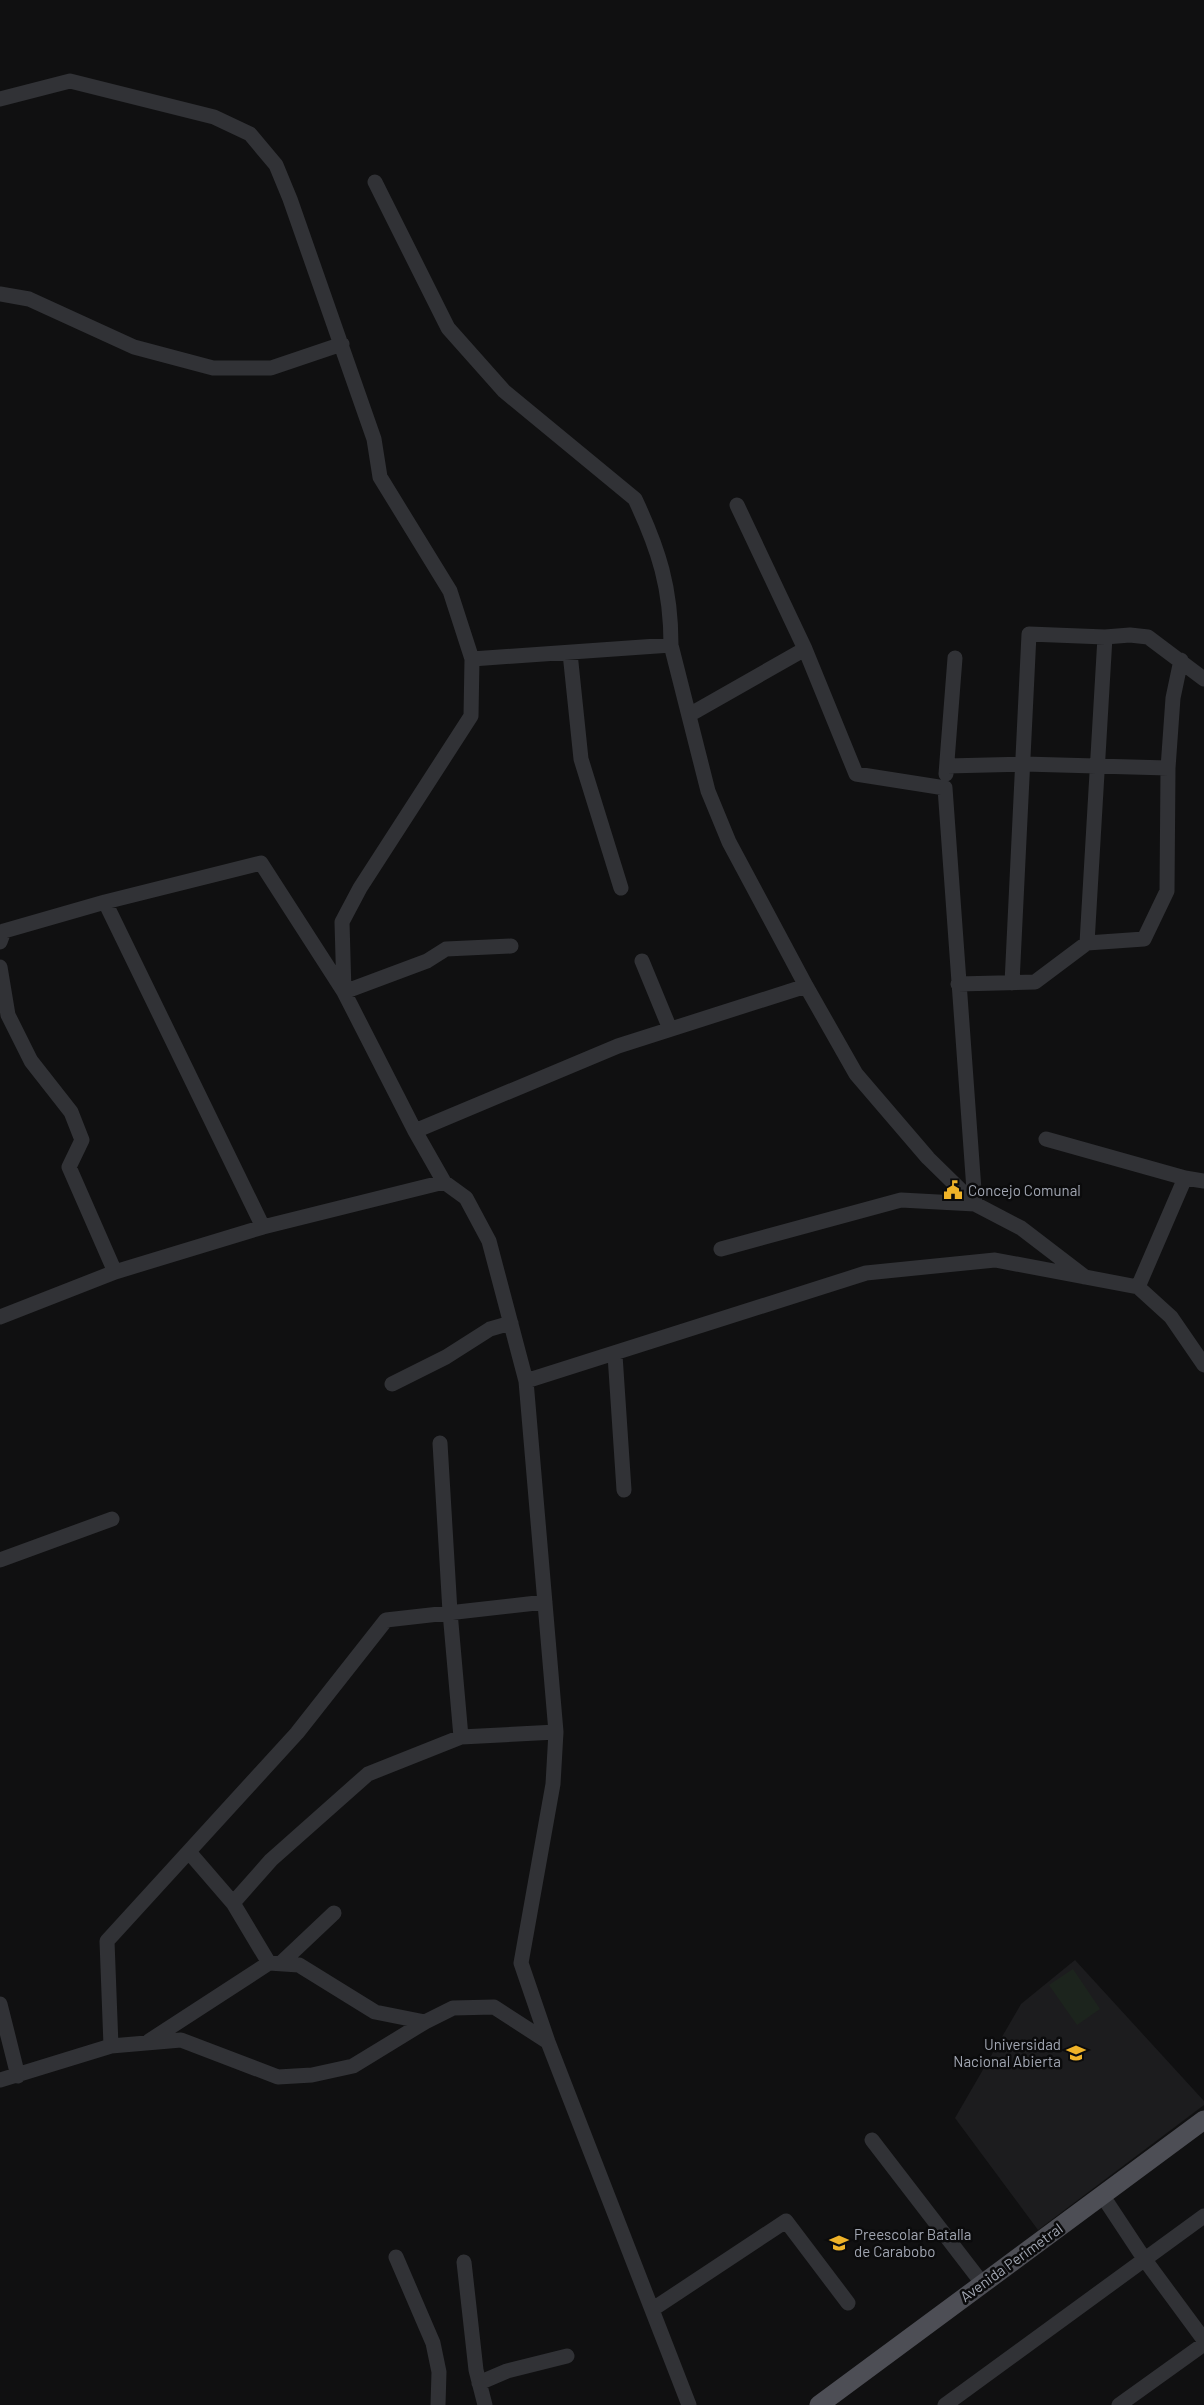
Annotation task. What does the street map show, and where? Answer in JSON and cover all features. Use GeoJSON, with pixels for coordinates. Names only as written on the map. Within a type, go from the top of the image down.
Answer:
{"type":"FeatureCollection","features":[{"type":"Feature","properties":{"kind":"main road","name":"Avenida Perimetral"},"geometry":{"type":"LineString","coordinates":[[819,2405],[1204,2120]]}},
{"type":"Feature","properties":{"kind":"main road","name":"Avenida Perimetral"},"geometry":{"type":"LineString","coordinates":[[839,2405],[1204,2133]]}},
{"type":"Feature","properties":{"kind":"street"},"geometry":{"type":"LineString","coordinates":[[0,99],[70,81],[214,117],[250,134],[276,165],[290,199],[374,439],[380,477],[450,591],[472,659],[471,716],[360,888],[342,922],[344,992]]}},
{"type":"Feature","properties":{"kind":"street"},"geometry":{"type":"LineString","coordinates":[[376,182],[448,328],[504,391],[635,499],[647,524],[666,582],[671,614],[671,645],[708,791],[729,842],[806,986],[856,1074],[928,1158],[975,1204],[1021,1228],[1085,1276]]}},
{"type":"Feature","properties":{"kind":"street"},"geometry":{"type":"LineString","coordinates":[[0,294],[29,299],[134,346],[213,368],[271,368],[342,344]]}},
{"type":"Feature","properties":{"kind":"street"},"geometry":{"type":"LineString","coordinates":[[737,505],[805,649],[856,774],[944,788]]}},
{"type":"Feature","properties":{"kind":"street"},"geometry":{"type":"LineString","coordinates":[[1012,983],[1029,634],[1105,637],[1130,635],[1148,637],[1202,672]]}},
{"type":"Feature","properties":{"kind":"street"},"geometry":{"type":"LineString","coordinates":[[1087,943],[1105,637]]}},
{"type":"Feature","properties":{"kind":"street"},"geometry":{"type":"LineString","coordinates":[[472,659],[671,645]]}},
{"type":"Feature","properties":{"kind":"street"},"geometry":{"type":"LineString","coordinates":[[689,715],[805,649]]}},
{"type":"Feature","properties":{"kind":"street"},"geometry":{"type":"LineString","coordinates":[[570,653],[581,759],[620,888]]}},
{"type":"Feature","properties":{"kind":"street"},"geometry":{"type":"LineString","coordinates":[[955,658],[944,788],[975,1204]]}},
{"type":"Feature","properties":{"kind":"street"},"geometry":{"type":"LineString","coordinates":[[958,984],[1035,982],[1087,943],[1144,939],[1166,891],[1168,768],[1173,698],[1181,660]]}},
{"type":"Feature","properties":{"kind":"street"},"geometry":{"type":"LineString","coordinates":[[947,766],[1024,764],[1168,768]]}},
{"type":"Feature","properties":{"kind":"street"},"geometry":{"type":"LineString","coordinates":[[0,942],[4,932],[105,902],[261,863],[344,992],[415,1131],[444,1182],[466,1198],[489,1241],[526,1381],[556,1732],[553,1784],[521,1963],[548,2042],[689,2405]]}},
{"type":"Feature","properties":{"kind":"street"},"geometry":{"type":"LineString","coordinates":[[105,902],[262,1227]]}},
{"type":"Feature","properties":{"kind":"street"},"geometry":{"type":"LineString","coordinates":[[344,992],[427,961],[446,949],[511,946]]}},
{"type":"Feature","properties":{"kind":"street"},"geometry":{"type":"LineString","coordinates":[[642,961],[670,1029]]}},
{"type":"Feature","properties":{"kind":"street"},"geometry":{"type":"LineString","coordinates":[[0,967],[8,1015],[31,1061],[71,1112],[82,1140],[69,1167],[115,1272]]}},
{"type":"Feature","properties":{"kind":"street"},"geometry":{"type":"LineString","coordinates":[[415,1131],[618,1046],[806,986]]}},
{"type":"Feature","properties":{"kind":"street"},"geometry":{"type":"LineString","coordinates":[[1046,1139],[1185,1178],[1204,1181]]}},
{"type":"Feature","properties":{"kind":"street"},"geometry":{"type":"LineString","coordinates":[[1138,1287],[1185,1178]]}},
{"type":"Feature","properties":{"kind":"street"},"geometry":{"type":"LineString","coordinates":[[0,1317],[115,1272],[262,1227],[444,1182]]}},
{"type":"Feature","properties":{"kind":"street"},"geometry":{"type":"LineString","coordinates":[[721,1249],[901,1200],[975,1204]]}},
{"type":"Feature","properties":{"kind":"street"},"geometry":{"type":"LineString","coordinates":[[526,1381],[615,1355],[866,1273],[996,1260],[1138,1287],[1171,1317],[1204,1365]]}},
{"type":"Feature","properties":{"kind":"street"},"geometry":{"type":"LineString","coordinates":[[392,1384],[446,1357],[490,1328],[511,1323]]}},
{"type":"Feature","properties":{"kind":"street"},"geometry":{"type":"LineString","coordinates":[[615,1355],[624,1490]]}},
{"type":"Feature","properties":{"kind":"street"},"geometry":{"type":"LineString","coordinates":[[440,1443],[450,1612],[461,1737]]}},
{"type":"Feature","properties":{"kind":"street"},"geometry":{"type":"LineString","coordinates":[[0,1560],[112,1519]]}},
{"type":"Feature","properties":{"kind":"street"},"geometry":{"type":"LineString","coordinates":[[111,2046],[107,1941],[297,1733],[386,1620],[545,1602]]}},
{"type":"Feature","properties":{"kind":"street"},"geometry":{"type":"LineString","coordinates":[[233,1903],[271,1860],[368,1774],[461,1737],[556,1732]]}},
{"type":"Feature","properties":{"kind":"street"},"geometry":{"type":"LineString","coordinates":[[189,1852],[233,1903],[274,1963]]}},
{"type":"Feature","properties":{"kind":"street"},"geometry":{"type":"LineString","coordinates":[[147,2043],[274,1963],[334,1913]]}},
{"type":"Feature","properties":{"kind":"street"},"geometry":{"type":"LineString","coordinates":[[274,1963],[299,1965],[375,2012],[425,2022]]}},
{"type":"Feature","properties":{"kind":"street"},"geometry":{"type":"LineString","coordinates":[[0,2004],[18,2076]]}},
{"type":"Feature","properties":{"kind":"street"},"geometry":{"type":"LineString","coordinates":[[0,2080],[111,2046],[182,2040],[278,2077],[312,2075],[353,2066],[425,2022],[453,2008],[494,2007],[548,2042]]}},
{"type":"Feature","properties":{"kind":"street"},"geometry":{"type":"LineString","coordinates":[[872,2140],[982,2283]]}},
{"type":"Feature","properties":{"kind":"street"},"geometry":{"type":"LineString","coordinates":[[1108,2204],[1145,2260],[1204,2340]]}},
{"type":"Feature","properties":{"kind":"street"},"geometry":{"type":"LineString","coordinates":[[951,2403],[1204,2216]]}},
{"type":"Feature","properties":{"kind":"street"},"geometry":{"type":"LineString","coordinates":[[653,2310],[786,2221],[848,2303]]}},
{"type":"Feature","properties":{"kind":"street"},"geometry":{"type":"LineString","coordinates":[[396,2257],[433,2343],[439,2372],[438,2405]]}},
{"type":"Feature","properties":{"kind":"street"},"geometry":{"type":"LineString","coordinates":[[464,2262],[476,2370],[485,2405]]}},
{"type":"Feature","properties":{"kind":"street"},"geometry":{"type":"LineString","coordinates":[[1119,2405],[1204,2344]]}},
{"type":"Feature","properties":{"kind":"street"},"geometry":{"type":"LineString","coordinates":[[479,2382],[507,2371],[567,2356]]}},
{"type":"Feature","properties":{"kind":"shaded area","name":"Universidad Nacional Abierta"},"geometry":{"type":"Polygon","coordinates":[[[1075,1960],[1204,2101],[1204,2105],[1038,2230],[955,2118],[1021,2004],[1075,1960]]]}},
{"type":"Feature","properties":{"kind":"shaded area"},"geometry":{"type":"Polygon","coordinates":[[[1073,1969],[1100,2009],[1077,2025],[1049,1985],[1073,1969]]]}},
{"type":"Feature","properties":{"kind":"place","name":"Concejo Comunal"},"geometry":{"type":"Point","coordinates":[953,1190]}},
{"type":"Feature","properties":{"kind":"place","name":"Universidad Nacional Abierta"},"geometry":{"type":"Point","coordinates":[1076,2053]}},
{"type":"Feature","properties":{"kind":"place","name":"Preescolar Batalla de Carabobo"},"geometry":{"type":"Point","coordinates":[839,2243]}}]}
